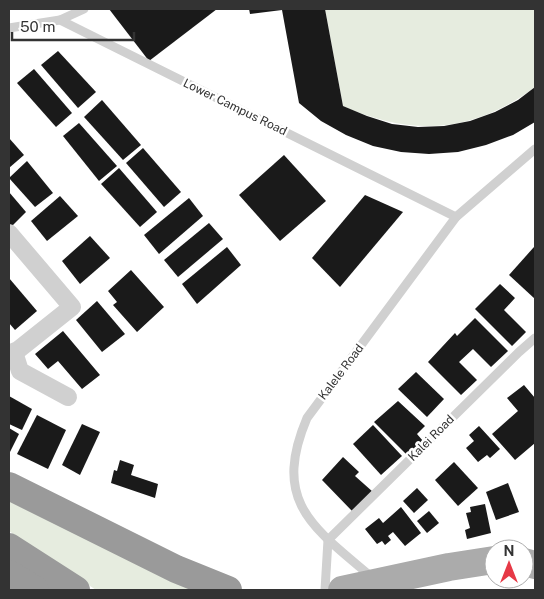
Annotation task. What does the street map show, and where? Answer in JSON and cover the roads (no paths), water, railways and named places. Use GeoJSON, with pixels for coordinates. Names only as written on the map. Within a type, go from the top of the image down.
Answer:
{"type":"FeatureCollection","features":[{"type":"Feature","properties":{"kind":"highway"},"geometry":{"type":"LineString","coordinates":[[9,486],[176,569],[228,590]]}},
{"type":"Feature","properties":{"kind":"highway"},"geometry":{"type":"LineString","coordinates":[[9,547],[76,590]]}},
{"type":"Feature","properties":{"kind":"highway"},"geometry":{"type":"LineString","coordinates":[[9,574],[35,590]]}},
{"type":"Feature","properties":{"kind":"main road"},"geometry":{"type":"LineString","coordinates":[[342,590],[449,567],[484,562]]}},
{"type":"Feature","properties":{"kind":"street"},"geometry":{"type":"LineString","coordinates":[[9,234],[72,306],[12,353],[20,370],[68,397]]}},
{"type":"Feature","properties":{"kind":"lane"},"geometry":{"type":"LineString","coordinates":[[9,28],[60,20],[84,9]]}},
{"type":"Feature","properties":{"kind":"lane","name":"Lower Campus Road"},"geometry":{"type":"LineString","coordinates":[[60,20],[456,217]]}},
{"type":"Feature","properties":{"kind":"lane","name":"Kalele Road"},"geometry":{"type":"LineString","coordinates":[[378,583],[328,540],[304,511],[296,491],[293,467],[298,438],[307,418],[456,217],[535,149]]}},
{"type":"Feature","properties":{"kind":"lane","name":"Kalei Road"},"geometry":{"type":"LineString","coordinates":[[328,540],[535,338]]}},
{"type":"Feature","properties":{"kind":"lane"},"geometry":{"type":"LineString","coordinates":[[325,590],[328,540]]}}]}
